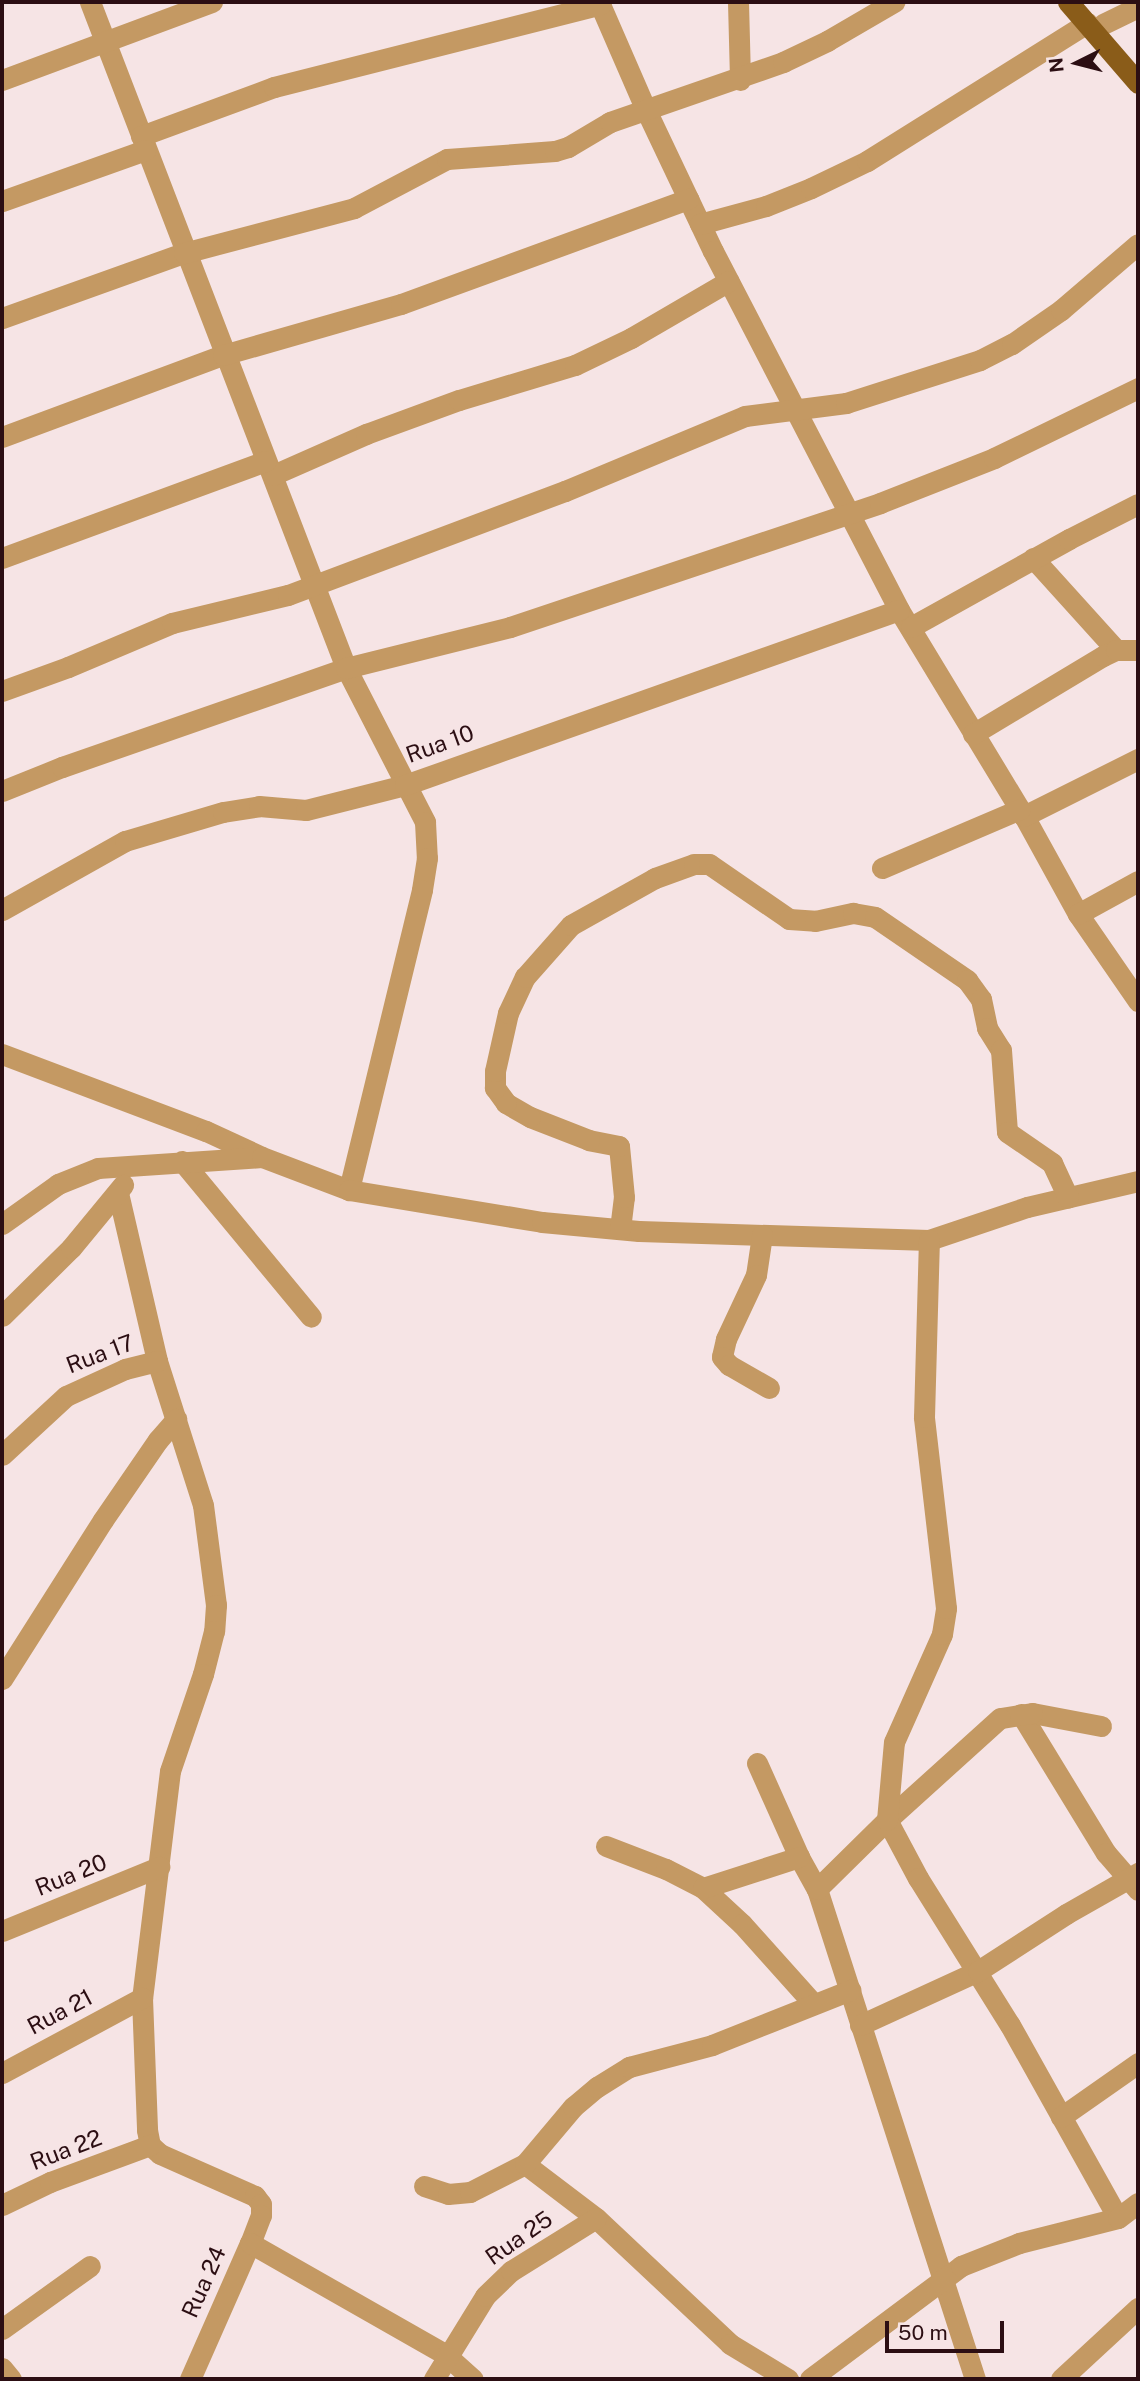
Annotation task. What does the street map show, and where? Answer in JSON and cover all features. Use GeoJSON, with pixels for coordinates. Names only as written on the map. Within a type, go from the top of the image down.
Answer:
{"type":"FeatureCollection","features":[{"type":"Feature","properties":{"kind":"main road"},"geometry":{"type":"LineString","coordinates":[[1068,2],[1138,64]]}},
{"type":"Feature","properties":{"kind":"main road"},"geometry":{"type":"LineString","coordinates":[[1084,2],[1095,24],[1138,83]]}},
{"type":"Feature","properties":{"kind":"street"},"geometry":{"type":"LineString","coordinates":[[90,2],[223,355],[270,468],[346,668],[425,822],[427,858],[422,890],[349,1189]]}},
{"type":"Feature","properties":{"kind":"street"},"geometry":{"type":"LineString","coordinates":[[2,80],[212,2]]}},
{"type":"Feature","properties":{"kind":"street"},"geometry":{"type":"LineString","coordinates":[[738,2],[740,80]]}},
{"type":"Feature","properties":{"kind":"street"},"geometry":{"type":"LineString","coordinates":[[2,318],[184,253],[354,208],[447,159],[555,151],[601,126],[740,80],[827,41],[894,2]]}},
{"type":"Feature","properties":{"kind":"street"},"geometry":{"type":"LineString","coordinates":[[2,201],[274,87],[600,3],[646,110],[700,224],[905,618],[1022,813],[1078,914],[1138,1002]]}},
{"type":"Feature","properties":{"kind":"street"},"geometry":{"type":"LineString","coordinates":[[700,224],[789,197],[866,161],[1095,24],[1138,7]]}},
{"type":"Feature","properties":{"kind":"street"},"geometry":{"type":"LineString","coordinates":[[2,436],[223,355],[401,304],[688,199]]}},
{"type":"Feature","properties":{"kind":"street"},"geometry":{"type":"LineString","coordinates":[[2,691],[78,663],[172,623],[288,595],[565,491],[745,416],[762,411],[797,411],[846,403],[980,360],[1012,344],[1061,310],[1138,244]]}},
{"type":"Feature","properties":{"kind":"street"},"geometry":{"type":"LineString","coordinates":[[2,558],[270,468],[459,400],[575,366],[631,338],[729,281]]}},
{"type":"Feature","properties":{"kind":"street"},"geometry":{"type":"LineString","coordinates":[[2,791],[62,767],[346,668],[510,627],[850,514],[994,458],[1138,388]]}},
{"type":"Feature","properties":{"kind":"street","name":"Rua 10"},"geometry":{"type":"LineString","coordinates":[[2,910],[125,841],[173,825],[223,811],[259,806],[306,810],[405,785],[905,618],[1033,558],[1138,504]]}},
{"type":"Feature","properties":{"kind":"street"},"geometry":{"type":"LineString","coordinates":[[1033,558],[1116,650]]}},
{"type":"Feature","properties":{"kind":"street"},"geometry":{"type":"LineString","coordinates":[[973,734],[1116,650],[1138,650]]}},
{"type":"Feature","properties":{"kind":"street"},"geometry":{"type":"LineString","coordinates":[[883,868],[1022,813],[1138,759]]}},
{"type":"Feature","properties":{"kind":"street"},"geometry":{"type":"LineString","coordinates":[[620,1229],[624,1197],[619,1146],[589,1140],[530,1117],[506,1103],[495,1088],[495,1071],[508,1013],[525,977],[571,925],[655,878],[694,864],[709,864],[789,919],[815,921],[853,912],[875,917],[967,979],[981,999],[987,1028],[1001,1049],[1007,1132],[1052,1163],[1068,1197]]}},
{"type":"Feature","properties":{"kind":"street"},"geometry":{"type":"LineString","coordinates":[[1078,914],[1138,881]]}},
{"type":"Feature","properties":{"kind":"street"},"geometry":{"type":"LineString","coordinates":[[2,1054],[206,1131],[262,1157],[349,1189],[542,1222],[620,1229],[929,1240],[1027,1207],[1138,1181]]}},
{"type":"Feature","properties":{"kind":"street"},"geometry":{"type":"LineString","coordinates":[[2,1224],[58,1184],[81,1173],[133,1164],[262,1157]]}},
{"type":"Feature","properties":{"kind":"street"},"geometry":{"type":"LineString","coordinates":[[183,1161],[311,1317]]}},
{"type":"Feature","properties":{"kind":"street"},"geometry":{"type":"LineString","coordinates":[[2,1316],[71,1248],[118,1193],[133,1164]]}},
{"type":"Feature","properties":{"kind":"street"},"geometry":{"type":"LineString","coordinates":[[118,1193],[157,1361],[203,1504],[216,1605],[214,1631],[206,1662],[170,1771],[142,1998],[150,2145]]}},
{"type":"Feature","properties":{"kind":"street"},"geometry":{"type":"LineString","coordinates":[[762,1235],[756,1275],[726,1339],[722,1357],[729,1365],[769,1388]]}},
{"type":"Feature","properties":{"kind":"street"},"geometry":{"type":"LineString","coordinates":[[929,1240],[924,1417],[946,1608],[942,1634],[894,1742],[887,1820],[918,1878],[978,1971],[1118,2218]]}},
{"type":"Feature","properties":{"kind":"street","name":"Rua 17"},"geometry":{"type":"LineString","coordinates":[[2,1455],[66,1396],[125,1369],[157,1361]]}},
{"type":"Feature","properties":{"kind":"street"},"geometry":{"type":"LineString","coordinates":[[4,1668],[142,1462],[176,1419]]}},
{"type":"Feature","properties":{"kind":"street"},"geometry":{"type":"LineString","coordinates":[[860,2025],[978,1971],[1066,1914],[1135,1881],[1106,1853],[1021,1714]]}},
{"type":"Feature","properties":{"kind":"street"},"geometry":{"type":"LineString","coordinates":[[817,1889],[887,1820],[936,1779],[1000,1718],[1021,1714],[1101,1726]]}},
{"type":"Feature","properties":{"kind":"street"},"geometry":{"type":"LineString","coordinates":[[757,1763],[799,1857],[817,1889],[975,2379]]}},
{"type":"Feature","properties":{"kind":"street"},"geometry":{"type":"LineString","coordinates":[[607,1846],[666,1869],[703,1888],[742,1924],[813,2003]]}},
{"type":"Feature","properties":{"kind":"street"},"geometry":{"type":"LineString","coordinates":[[703,1888],[799,1857]]}},
{"type":"Feature","properties":{"kind":"street","name":"Rua 20"},"geometry":{"type":"LineString","coordinates":[[2,1931],[159,1867]]}},
{"type":"Feature","properties":{"kind":"street"},"geometry":{"type":"LineString","coordinates":[[424,2186],[448,2194],[470,2192],[525,2164],[573,2107],[597,2087],[629,2067],[712,2045],[849,1990]]}},
{"type":"Feature","properties":{"kind":"street","name":"Rua 21"},"geometry":{"type":"LineString","coordinates":[[2,2073],[142,1998]]}},
{"type":"Feature","properties":{"kind":"street"},"geometry":{"type":"LineString","coordinates":[[1061,2116],[1138,2063]]}},
{"type":"Feature","properties":{"kind":"street","name":"Rua 24"},"geometry":{"type":"LineString","coordinates":[[150,2145],[160,2154],[255,2196],[261,2204],[261,2215],[250,2243],[190,2379]]}},
{"type":"Feature","properties":{"kind":"street","name":"Rua 22"},"geometry":{"type":"LineString","coordinates":[[2,2205],[50,2182],[150,2145]]}},
{"type":"Feature","properties":{"kind":"street"},"geometry":{"type":"LineString","coordinates":[[525,2164],[596,2218],[730,2344],[788,2379]]}},
{"type":"Feature","properties":{"kind":"street"},"geometry":{"type":"LineString","coordinates":[[810,2379],[943,2277],[993,2251],[1118,2218],[1138,2203]]}},
{"type":"Feature","properties":{"kind":"street","name":"Rua 25"},"geometry":{"type":"LineString","coordinates":[[434,2379],[446,2355],[485,2296],[512,2271],[596,2218]]}},
{"type":"Feature","properties":{"kind":"street"},"geometry":{"type":"LineString","coordinates":[[250,2243],[446,2355],[472,2379]]}},
{"type":"Feature","properties":{"kind":"street"},"geometry":{"type":"LineString","coordinates":[[2,2329],[90,2266]]}},
{"type":"Feature","properties":{"kind":"street"},"geometry":{"type":"LineString","coordinates":[[1061,2379],[1138,2308]]}},
{"type":"Feature","properties":{"kind":"street"},"geometry":{"type":"LineString","coordinates":[[2,2368],[11,2379]]}}]}
